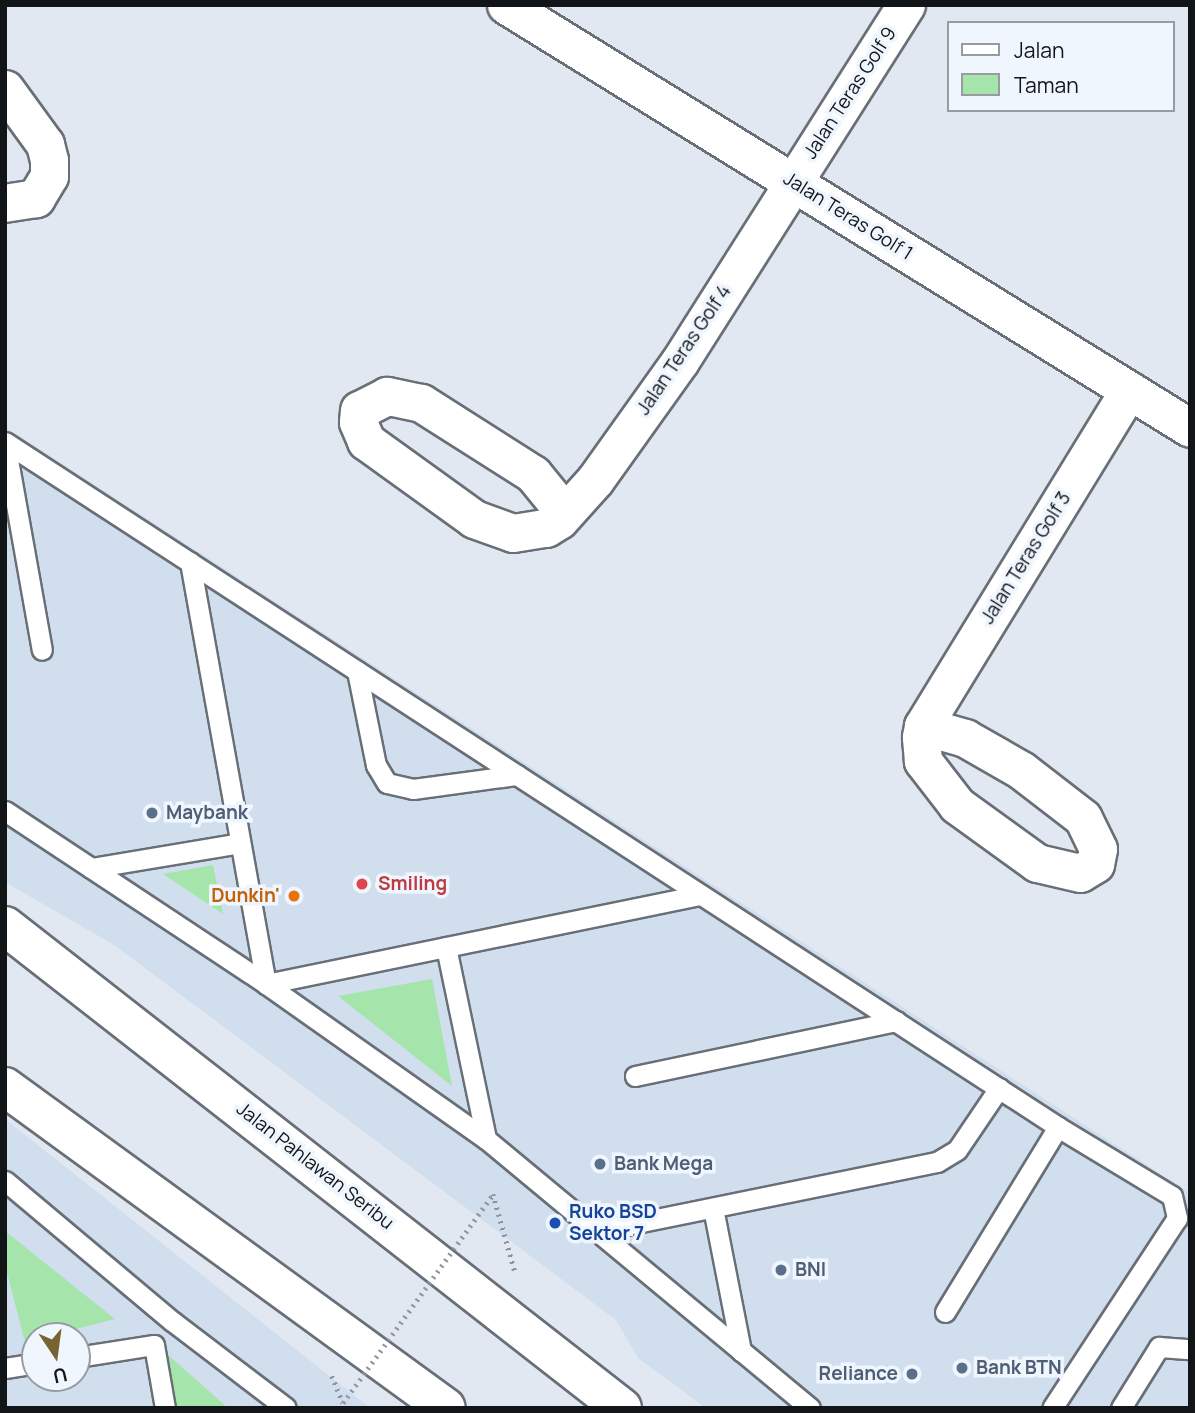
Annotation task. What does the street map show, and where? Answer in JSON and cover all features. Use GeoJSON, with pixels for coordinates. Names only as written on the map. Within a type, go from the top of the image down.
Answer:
{"type":"FeatureCollection","features":[{"type":"Feature","properties":{"kind":"main road","name":"Jalan Pahlawan Seribu"},"geometry":{"type":"LineString","coordinates":[[5,926],[532,1334],[622,1408]]}},
{"type":"Feature","properties":{"kind":"main road"},"geometry":{"type":"LineString","coordinates":[[5,1087],[446,1408]]}},
{"type":"Feature","properties":{"kind":"street","name":"Jalan Teras Golf 1"},"geometry":{"type":"LineString","coordinates":[[506,5],[1190,428]]}},
{"type":"Feature","properties":{"kind":"street","name":"Jalan Teras Golf 9"},"geometry":{"type":"LineString","coordinates":[[793,181],[906,5]]}},
{"type":"Feature","properties":{"kind":"street"},"geometry":{"type":"LineString","coordinates":[[5,89],[45,144],[49,176],[36,198],[5,203]]}},
{"type":"Feature","properties":{"kind":"street","name":"Jalan Teras Golf 4"},"geometry":{"type":"LineString","coordinates":[[564,512],[533,474],[421,403],[387,396],[359,410],[358,422],[366,441],[474,519],[513,533],[546,528],[564,512],[594,480],[680,361],[793,181]]}},
{"type":"Feature","properties":{"kind":"street","name":"Jalan Teras Golf 3"},"geometry":{"type":"LineString","coordinates":[[923,726],[1129,390]]}},
{"type":"Feature","properties":{"kind":"street"},"geometry":{"type":"LineString","coordinates":[[923,726],[965,738],[1021,770],[1083,818],[1098,849],[1095,864],[1080,873],[1037,863],[957,805],[923,761],[923,726]]}},
{"type":"Feature","properties":{"kind":"lane"},"geometry":{"type":"LineString","coordinates":[[5,443],[1058,1127],[1172,1196],[1179,1212],[1052,1408]]}},
{"type":"Feature","properties":{"kind":"lane"},"geometry":{"type":"LineString","coordinates":[[5,443],[42,650]]}},
{"type":"Feature","properties":{"kind":"lane"},"geometry":{"type":"LineString","coordinates":[[190,562],[266,984]]}},
{"type":"Feature","properties":{"kind":"lane"},"geometry":{"type":"LineString","coordinates":[[357,671],[376,765],[387,783],[413,789],[517,775]]}},
{"type":"Feature","properties":{"kind":"lane"},"geometry":{"type":"LineString","coordinates":[[5,811],[266,984],[486,1139],[810,1408]]}},
{"type":"Feature","properties":{"kind":"lane"},"geometry":{"type":"LineString","coordinates":[[91,868],[240,843]]}},
{"type":"Feature","properties":{"kind":"lane"},"geometry":{"type":"LineString","coordinates":[[266,984],[701,895]]}},
{"type":"Feature","properties":{"kind":"lane"},"geometry":{"type":"LineString","coordinates":[[446,947],[486,1139]]}},
{"type":"Feature","properties":{"kind":"lane"},"geometry":{"type":"LineString","coordinates":[[635,1076],[896,1021]]}},
{"type":"Feature","properties":{"kind":"lane"},"geometry":{"type":"LineString","coordinates":[[597,1231],[937,1162],[957,1150],[999,1088]]}},
{"type":"Feature","properties":{"kind":"lane"},"geometry":{"type":"LineString","coordinates":[[945,1312],[1058,1127]]}},
{"type":"Feature","properties":{"kind":"lane"},"geometry":{"type":"LineString","coordinates":[[5,1181],[172,1321],[286,1408]]}},
{"type":"Feature","properties":{"kind":"lane"},"geometry":{"type":"LineString","coordinates":[[713,1208],[741,1351]]}},
{"type":"Feature","properties":{"kind":"lane"},"geometry":{"type":"LineString","coordinates":[[91,1355],[154,1345],[172,1321]]}},
{"type":"Feature","properties":{"kind":"lane"},"geometry":{"type":"LineString","coordinates":[[154,1345],[164,1408]]}},
{"type":"Feature","properties":{"kind":"lane"},"geometry":{"type":"LineString","coordinates":[[1121,1408],[1160,1347],[1190,1349]]}},
{"type":"Feature","properties":{"kind":"path"},"geometry":{"type":"LineString","coordinates":[[343,1403],[493,1194],[532,1334]]}},
{"type":"Feature","properties":{"kind":"shaded area"},"geometry":{"type":"Polygon","coordinates":[[[5,427],[1190,1193],[1190,1408],[706,1408],[638,1358],[616,1320],[114,945],[5,882],[5,427]]]}},
{"type":"Feature","properties":{"kind":"shaded area"},"geometry":{"type":"Polygon","coordinates":[[[5,1119],[370,1408],[5,1408],[5,1119]]]}},
{"type":"Feature","properties":{"kind":"green space"},"geometry":{"type":"Polygon","coordinates":[[[213,865],[223,914],[163,874],[213,865]]]}},
{"type":"Feature","properties":{"kind":"green space"},"geometry":{"type":"Polygon","coordinates":[[[432,979],[452,1086],[338,996],[432,979]]]}},
{"type":"Feature","properties":{"kind":"green space"},"geometry":{"type":"Polygon","coordinates":[[[5,1231],[115,1319],[91,1325],[91,1322],[21,1322],[21,1327],[5,1265],[5,1231]]]}},
{"type":"Feature","properties":{"kind":"green space"},"geometry":{"type":"Polygon","coordinates":[[[167,1354],[228,1408],[177,1408],[167,1354]]]}},
{"type":"Feature","properties":{"kind":"place","name":"Maybank"},"geometry":{"type":"Point","coordinates":[152,813]}},
{"type":"Feature","properties":{"kind":"place","name":"Smiling"},"geometry":{"type":"Point","coordinates":[362,884]}},
{"type":"Feature","properties":{"kind":"place","name":"Dunkin'"},"geometry":{"type":"Point","coordinates":[294,896]}},
{"type":"Feature","properties":{"kind":"place","name":"Bank Mega"},"geometry":{"type":"Point","coordinates":[600,1164]}},
{"type":"Feature","properties":{"kind":"place","name":"Ruko BSD Sektor 7"},"geometry":{"type":"Point","coordinates":[555,1223]}},
{"type":"Feature","properties":{"kind":"place","name":"BNI"},"geometry":{"type":"Point","coordinates":[781,1270]}},
{"type":"Feature","properties":{"kind":"place","name":"Bank BTN"},"geometry":{"type":"Point","coordinates":[962,1368]}},
{"type":"Feature","properties":{"kind":"place","name":"Reliance"},"geometry":{"type":"Point","coordinates":[912,1374]}}]}
